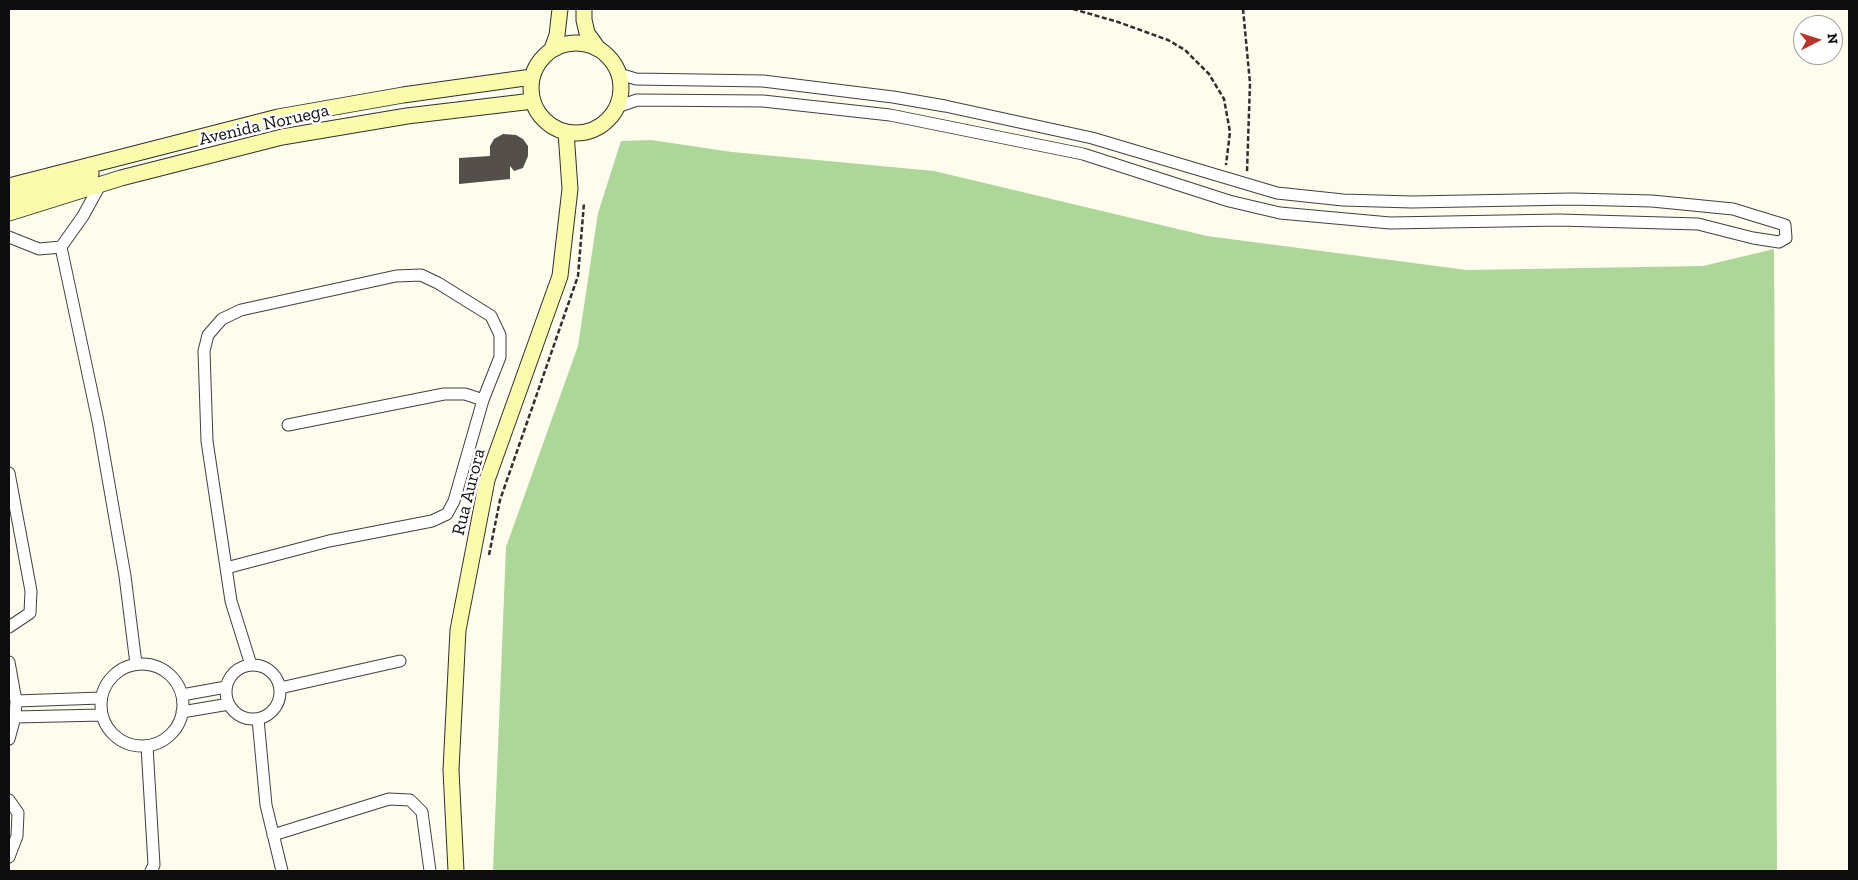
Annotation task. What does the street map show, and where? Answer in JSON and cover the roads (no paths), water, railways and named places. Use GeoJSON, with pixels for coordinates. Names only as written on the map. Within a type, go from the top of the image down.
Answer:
{"type":"FeatureCollection","features":[{"type":"Feature","properties":{"kind":"street"},"geometry":{"type":"LineString","coordinates":[[552,49],[557,35],[560,9]]}},
{"type":"Feature","properties":{"kind":"street"},"geometry":{"type":"LineString","coordinates":[[584,9],[584,20],[588,33],[597,47]]}},
{"type":"Feature","properties":{"kind":"street"},"geometry":{"type":"LineString","coordinates":[[586,43],[597,47],[607,54],[619,74],[621,86],[617,106],[609,119],[589,131],[577,133],[554,128],[537,112],[532,101],[530,89],[536,66],[543,56],[562,44],[586,43]]}},
{"type":"Feature","properties":{"kind":"street"},"geometry":{"type":"LineString","coordinates":[[617,106],[637,100],[763,101],[890,115],[1083,154],[1229,201],[1280,213],[1390,222],[1559,220],[1698,224],[1752,238],[1780,242],[1786,238],[1786,225],[1733,209],[1652,201],[1572,199],[1412,202],[1343,200],[1277,193],[1092,138],[910,100],[763,81],[636,79],[619,74]]}},
{"type":"Feature","properties":{"kind":"street","name":"Avenida Noruega"},"geometry":{"type":"LineString","coordinates":[[9,186],[264,121],[403,95],[532,77]]}},
{"type":"Feature","properties":{"kind":"street","name":"Avenida Noruega"},"geometry":{"type":"LineString","coordinates":[[9,213],[121,178],[282,137],[407,116],[532,101]]}},
{"type":"Feature","properties":{"kind":"street"},"geometry":{"type":"LineString","coordinates":[[178,164],[183,158],[192,154],[260,138],[267,134],[264,121]]}},
{"type":"Feature","properties":{"kind":"street","name":"Rua Aurora"},"geometry":{"type":"LineString","coordinates":[[456,871],[450,770],[458,630],[488,480],[560,276],[570,189],[566,132]]}},
{"type":"Feature","properties":{"kind":"street"},"geometry":{"type":"LineString","coordinates":[[9,201],[82,181],[91,174],[90,165]]}},
{"type":"Feature","properties":{"kind":"street"},"geometry":{"type":"LineString","coordinates":[[100,186],[83,216],[61,247],[98,421],[125,576],[136,664]]}},
{"type":"Feature","properties":{"kind":"street"},"geometry":{"type":"LineString","coordinates":[[9,237],[39,249],[61,247]]}},
{"type":"Feature","properties":{"kind":"street"},"geometry":{"type":"LineString","coordinates":[[226,568],[329,541],[432,521],[447,514],[454,502],[482,400],[500,357],[500,335],[491,316],[438,283],[420,275],[396,276],[241,310],[222,319],[208,335],[204,351],[208,442],[226,568],[231,601],[251,665]]}},
{"type":"Feature","properties":{"kind":"street"},"geometry":{"type":"LineString","coordinates":[[288,425],[444,394],[464,394],[482,400]]}},
{"type":"Feature","properties":{"kind":"street"},"geometry":{"type":"LineString","coordinates":[[9,473],[31,591],[30,613],[9,627]]}},
{"type":"Feature","properties":{"kind":"street"},"geometry":{"type":"LineString","coordinates":[[280,688],[400,661]]}},
{"type":"Feature","properties":{"kind":"street"},"geometry":{"type":"LineString","coordinates":[[9,662],[16,701],[15,717],[9,739]]}},
{"type":"Feature","properties":{"kind":"street"},"geometry":{"type":"LineString","coordinates":[[136,664],[153,665],[168,673],[174,679],[182,694],[182,712],[176,728],[156,744],[148,746],[130,744],[115,736],[104,723],[101,698],[107,682],[120,669],[136,664]]}},
{"type":"Feature","properties":{"kind":"street"},"geometry":{"type":"LineString","coordinates":[[251,665],[266,669],[273,674],[280,688],[278,704],[273,711],[258,719],[249,720],[234,712],[226,696],[226,687],[229,679],[235,672],[242,667],[251,665]]}},
{"type":"Feature","properties":{"kind":"street"},"geometry":{"type":"LineString","coordinates":[[182,694],[226,687]]}},
{"type":"Feature","properties":{"kind":"street"},"geometry":{"type":"LineString","coordinates":[[16,701],[101,698]]}},
{"type":"Feature","properties":{"kind":"street"},"geometry":{"type":"LineString","coordinates":[[182,712],[229,704]]}},
{"type":"Feature","properties":{"kind":"street"},"geometry":{"type":"LineString","coordinates":[[15,717],[102,715]]}},
{"type":"Feature","properties":{"kind":"street"},"geometry":{"type":"LineString","coordinates":[[258,719],[266,805],[282,871]]}},
{"type":"Feature","properties":{"kind":"street"},"geometry":{"type":"LineString","coordinates":[[148,746],[154,869]]}},
{"type":"Feature","properties":{"kind":"street"},"geometry":{"type":"LineString","coordinates":[[273,835],[389,799],[410,800],[422,812],[430,871]]}},
{"type":"Feature","properties":{"kind":"street"},"geometry":{"type":"LineString","coordinates":[[9,800],[18,813],[16,836],[9,856]]}}]}
